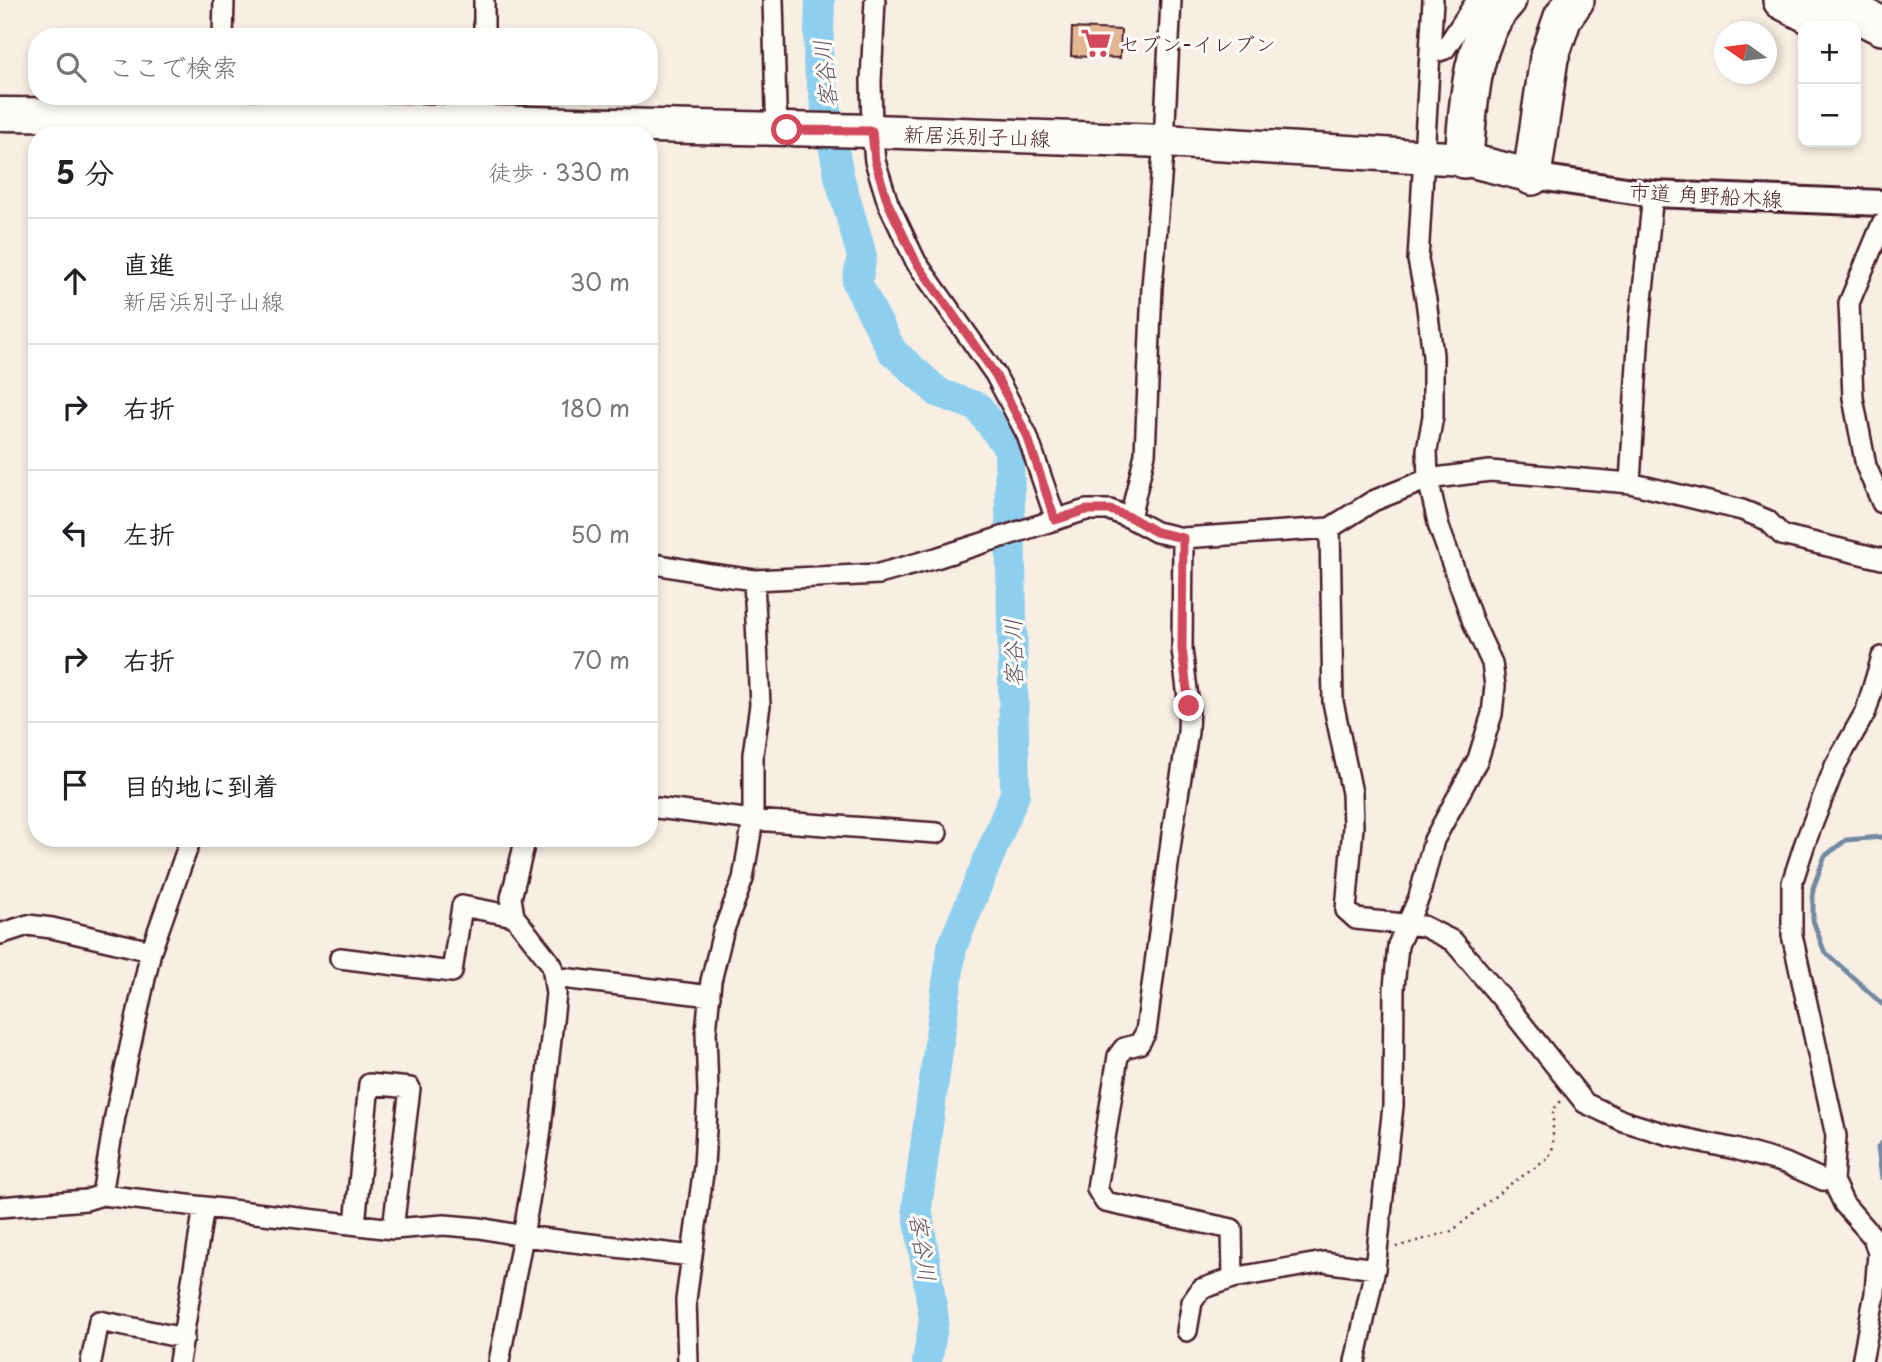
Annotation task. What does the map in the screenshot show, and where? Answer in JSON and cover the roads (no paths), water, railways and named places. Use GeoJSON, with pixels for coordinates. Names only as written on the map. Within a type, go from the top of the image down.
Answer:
{"type":"FeatureCollection","features":[{"type":"Feature","properties":{"kind":"highway"},"geometry":{"type":"LineString","coordinates":[[1465,159],[1471,89],[1482,42],[1499,8],[1507,0]]}},
{"type":"Feature","properties":{"kind":"highway"},"geometry":{"type":"LineString","coordinates":[[1532,176],[1549,58],[1563,17],[1575,0]]}},
{"type":"Feature","properties":{"kind":"highway"},"geometry":{"type":"LineString","coordinates":[[1782,0],[1822,21]]}},
{"type":"Feature","properties":{"kind":"highway"},"geometry":{"type":"LineString","coordinates":[[1830,0],[1882,26]]}},
{"type":"Feature","properties":{"kind":"highway"},"geometry":{"type":"LineString","coordinates":[[1861,42],[1882,52]]}},
{"type":"Feature","properties":{"kind":"main road","name":"新居浜別子山線"},"geometry":{"type":"LineString","coordinates":[[0,114],[484,118],[1164,141],[1465,159],[1532,176]]}},
{"type":"Feature","properties":{"kind":"street"},"geometry":{"type":"LineString","coordinates":[[223,28],[224,0]]}},
{"type":"Feature","properties":{"kind":"street"},"geometry":{"type":"LineString","coordinates":[[484,0],[484,28]]}},
{"type":"Feature","properties":{"kind":"street"},"geometry":{"type":"LineString","coordinates":[[773,0],[776,107],[783,130]]}},
{"type":"Feature","properties":{"kind":"street"},"geometry":{"type":"LineString","coordinates":[[875,0],[871,81],[865,131],[888,203],[916,262],[995,374],[1027,435],[1053,521]]}},
{"type":"Feature","properties":{"kind":"street"},"geometry":{"type":"LineString","coordinates":[[1130,517],[1145,454],[1152,287],[1164,141],[1171,0]]}},
{"type":"Feature","properties":{"kind":"street"},"geometry":{"type":"LineString","coordinates":[[1355,1362],[1376,1261],[1393,1106],[1394,988],[1398,945],[1419,897],[1434,840],[1478,759],[1492,714],[1495,686],[1492,663],[1473,622],[1443,539],[1428,479],[1427,450],[1433,416],[1433,355],[1418,260],[1433,0]]}},
{"type":"Feature","properties":{"kind":"street"},"geometry":{"type":"LineString","coordinates":[[1430,54],[1445,49],[1477,0]]}},
{"type":"Feature","properties":{"kind":"street","name":"市道 角野船木線"},"geometry":{"type":"LineString","coordinates":[[1532,176],[1653,194],[1882,203]]}},
{"type":"Feature","properties":{"kind":"street"},"geometry":{"type":"LineString","coordinates":[[1630,483],[1639,329],[1653,194]]}},
{"type":"Feature","properties":{"kind":"street"},"geometry":{"type":"LineString","coordinates":[[1882,224],[1849,303],[1849,313],[1853,398],[1866,467],[1882,503]]}},
{"type":"Feature","properties":{"kind":"street"},"geometry":{"type":"LineString","coordinates":[[658,564],[754,580],[879,574],[1086,510],[1110,510],[1130,517],[1156,532],[1183,538],[1330,528],[1373,501],[1428,479],[1490,471],[1630,483],[1742,510],[1767,520],[1782,535],[1882,559]]}},
{"type":"Feature","properties":{"kind":"street"},"geometry":{"type":"LineString","coordinates":[[1330,528],[1333,702],[1352,793],[1353,827],[1346,911],[1356,919],[1423,926],[1453,941],[1585,1103],[1623,1121],[1785,1163],[1823,1180],[1833,1181]]}},
{"type":"Feature","properties":{"kind":"street"},"geometry":{"type":"LineString","coordinates":[[1183,538],[1182,649],[1189,706],[1188,732],[1146,1032],[1139,1044],[1124,1048],[1118,1056],[1097,1189],[1104,1202],[1232,1229],[1233,1278]]}},
{"type":"Feature","properties":{"kind":"street"},"geometry":{"type":"LineString","coordinates":[[688,1362],[686,1300],[704,1166],[708,1092],[706,1032],[711,981],[723,932],[743,879],[753,820],[753,754],[760,705],[754,580]]}},
{"type":"Feature","properties":{"kind":"street"},"geometry":{"type":"LineString","coordinates":[[1862,1362],[1880,1254],[1873,1237],[1844,1204],[1833,1181],[1836,1136],[1792,935],[1792,883],[1835,766],[1866,711],[1882,657]]}},
{"type":"Feature","properties":{"kind":"street"},"geometry":{"type":"LineString","coordinates":[[658,808],[753,820],[937,833]]}},
{"type":"Feature","properties":{"kind":"street"},"geometry":{"type":"LineString","coordinates":[[102,1195],[115,1116],[151,951],[188,847]]}},
{"type":"Feature","properties":{"kind":"street"},"geometry":{"type":"LineString","coordinates":[[499,1362],[540,1137],[555,994],[552,965],[514,916],[511,898],[524,847]]}},
{"type":"Feature","properties":{"kind":"street"},"geometry":{"type":"LineString","coordinates":[[340,958],[452,972],[462,906],[514,916]]}},
{"type":"Feature","properties":{"kind":"street"},"geometry":{"type":"LineString","coordinates":[[0,934],[28,925],[151,951]]}},
{"type":"Feature","properties":{"kind":"street"},"geometry":{"type":"LineString","coordinates":[[554,977],[710,996]]}},
{"type":"Feature","properties":{"kind":"street"},"geometry":{"type":"LineString","coordinates":[[355,1224],[369,1084],[410,1088],[393,1228]]}},
{"type":"Feature","properties":{"kind":"street"},"geometry":{"type":"LineString","coordinates":[[0,1207],[86,1200],[102,1195],[393,1228],[444,1225],[480,1228],[523,1236],[692,1256]]}},
{"type":"Feature","properties":{"kind":"street"},"geometry":{"type":"LineString","coordinates":[[180,1362],[204,1207]]}},
{"type":"Feature","properties":{"kind":"street"},"geometry":{"type":"LineString","coordinates":[[1187,1331],[1192,1303],[1201,1289],[1233,1278],[1324,1262],[1376,1261]]}},
{"type":"Feature","properties":{"kind":"street"},"geometry":{"type":"LineString","coordinates":[[91,1362],[99,1321],[184,1338]]}},
{"type":"Feature","properties":{"kind":"waterway","name":"客谷川"},"geometry":{"type":"LineString","coordinates":[[820,0],[818,64],[839,176],[862,256],[857,283],[892,351],[939,393],[978,407],[1009,449],[1015,794],[952,947],[917,1207],[934,1320],[927,1362]]}},
{"type":"Feature","properties":{"kind":"waterway"},"geometry":{"type":"LineString","coordinates":[[1882,837],[1846,840],[1825,856],[1813,888],[1813,920],[1824,951],[1882,1004]]}},
{"type":"Feature","properties":{"kind":"waterway"},"geometry":{"type":"LineString","coordinates":[[1882,1143],[1878,1147],[1882,1178]]}},
{"type":"Feature","properties":{"kind":"place","name":"セブン-イレブン"},"geometry":{"type":"Point","coordinates":[1096,43]}}]}
